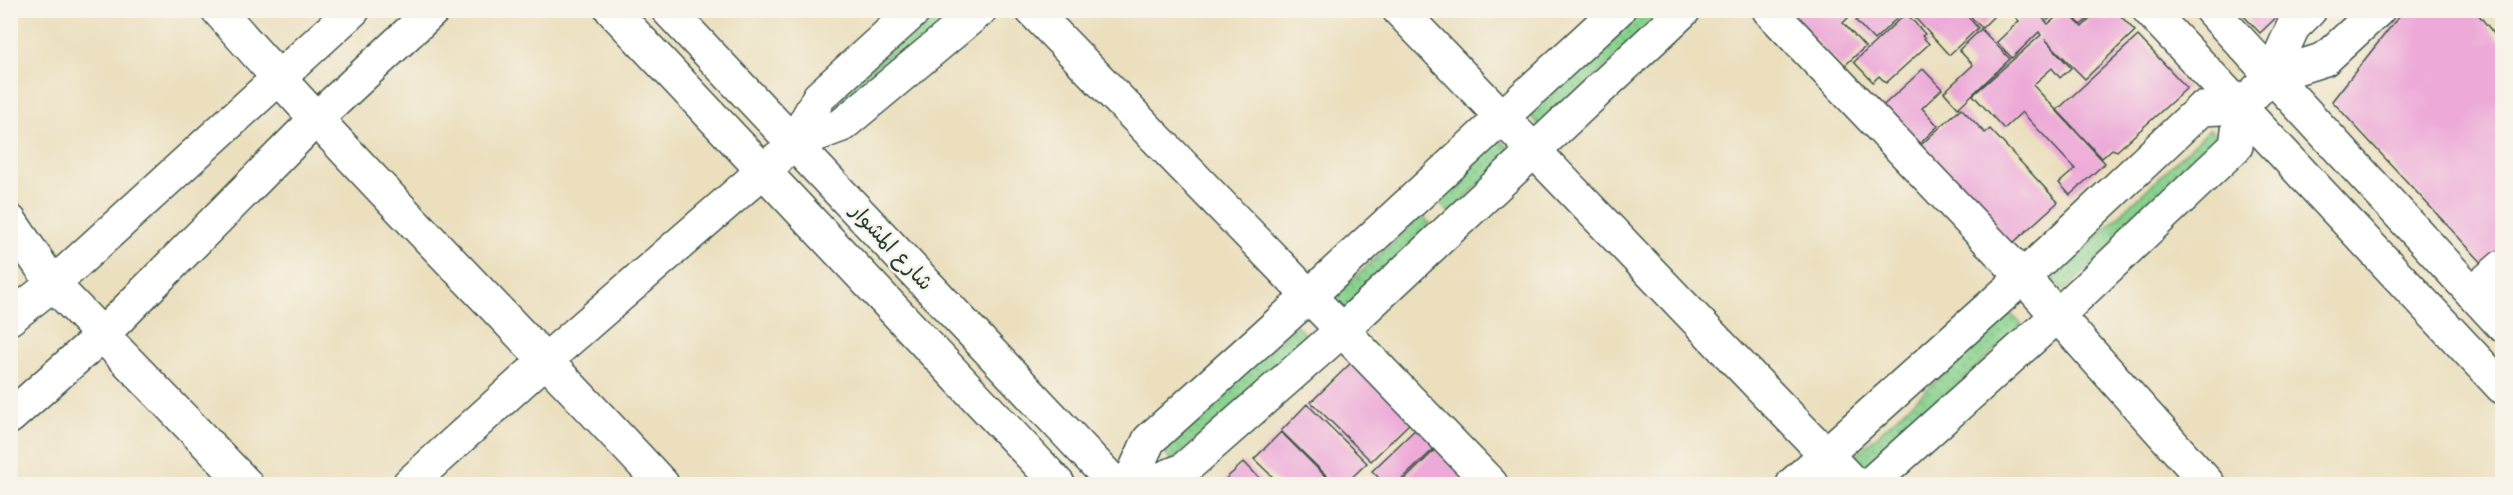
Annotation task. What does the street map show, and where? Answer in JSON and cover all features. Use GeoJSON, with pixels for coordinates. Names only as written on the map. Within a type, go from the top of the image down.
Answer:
{"type":"FeatureCollection","features":[{"type":"Feature","properties":{"kind":"street"},"geometry":{"type":"LineString","coordinates":[[218,10],[316,119],[547,360],[662,484]]}},
{"type":"Feature","properties":{"kind":"street"},"geometry":{"type":"LineString","coordinates":[[10,318],[53,284],[353,10]]}},
{"type":"Feature","properties":{"kind":"street"},"geometry":{"type":"LineString","coordinates":[[10,417],[101,336],[316,119],[433,10]]}},
{"type":"Feature","properties":{"kind":"street","name":"شارع المشوار"},"geometry":{"type":"LineString","coordinates":[[612,10],[1058,484]]}},
{"type":"Feature","properties":{"kind":"street","name":"شارع المشوار"},"geometry":{"type":"LineString","coordinates":[[668,10],[1115,484]]}},
{"type":"Feature","properties":{"kind":"street"},"geometry":{"type":"LineString","coordinates":[[409,484],[547,360],[764,173],[794,143],[819,98],[915,10]]}},
{"type":"Feature","properties":{"kind":"street"},"geometry":{"type":"LineString","coordinates":[[794,143],[842,125],[980,10]]}},
{"type":"Feature","properties":{"kind":"street"},"geometry":{"type":"LineString","coordinates":[[1032,10],[1491,484]]}},
{"type":"Feature","properties":{"kind":"street"},"geometry":{"type":"LineString","coordinates":[[1399,10],[1854,484]]}},
{"type":"Feature","properties":{"kind":"street"},"geometry":{"type":"LineString","coordinates":[[1129,484],[1149,440],[1308,297],[1618,10]]}},
{"type":"Feature","properties":{"kind":"street"},"geometry":{"type":"LineString","coordinates":[[1148,484],[1183,470],[1341,331],[1684,10]]}},
{"type":"Feature","properties":{"kind":"street"},"geometry":{"type":"LineString","coordinates":[[1769,10],[2023,276],[2208,484]]}},
{"type":"Feature","properties":{"kind":"street"},"geometry":{"type":"LineString","coordinates":[[2149,10],[2502,387]]}},
{"type":"Feature","properties":{"kind":"street"},"geometry":{"type":"LineString","coordinates":[[2211,10],[2502,325]]}},
{"type":"Feature","properties":{"kind":"street"},"geometry":{"type":"LineString","coordinates":[[1870,484],[2057,316],[2236,146],[2241,107],[2271,76],[2293,27],[2310,10]]}},
{"type":"Feature","properties":{"kind":"street"},"geometry":{"type":"LineString","coordinates":[[2271,76],[2325,59],[2378,10]]}},
{"type":"Feature","properties":{"kind":"street"},"geometry":{"type":"LineString","coordinates":[[1793,484],[2023,276],[2201,109],[2241,107]]}},
{"type":"Feature","properties":{"kind":"street"},"geometry":{"type":"LineString","coordinates":[[10,221],[53,284],[246,484]]}},
{"type":"Feature","properties":{"kind":"street"},"geometry":{"type":"LineString","coordinates":[[2472,293],[2502,267]]}},
{"type":"Feature","properties":{"kind":"green space"},"geometry":{"type":"Polygon","coordinates":[[[936,11],[960,11],[846,110],[836,98],[936,11]]]}},
{"type":"Feature","properties":{"kind":"green space"},"geometry":{"type":"Polygon","coordinates":[[[1640,11],[1665,11],[1541,127],[1529,114],[1640,11]]]}},
{"type":"Feature","properties":{"kind":"green space"},"geometry":{"type":"Polygon","coordinates":[[[2210,129],[2221,140],[2064,291],[2053,279],[2210,129]]]}},
{"type":"Feature","properties":{"kind":"green space"},"geometry":{"type":"Polygon","coordinates":[[[1500,139],[1513,153],[1449,213],[1437,199],[1500,139]]]}},
{"type":"Feature","properties":{"kind":"green space"},"geometry":{"type":"Polygon","coordinates":[[[1422,215],[1433,227],[1342,313],[1330,301],[1422,215]]]}},
{"type":"Feature","properties":{"kind":"green space"},"geometry":{"type":"Polygon","coordinates":[[[2010,313],[2022,325],[1865,470],[1853,458],[2010,313]]]}},
{"type":"Feature","properties":{"kind":"green space"},"geometry":{"type":"Polygon","coordinates":[[[1296,325],[1308,338],[1172,461],[1160,448],[1296,325]]]}},
{"type":"Feature","properties":{"kind":"building"},"geometry":{"type":"Polygon","coordinates":[[[1787,10],[1840,10],[1848,18],[1843,23],[1865,47],[1842,68],[1787,10]]]}},
{"type":"Feature","properties":{"kind":"building"},"geometry":{"type":"Polygon","coordinates":[[[1867,10],[1889,10],[1897,18],[1874,40],[1856,21],[1867,10]]]}},
{"type":"Feature","properties":{"kind":"building"},"geometry":{"type":"Polygon","coordinates":[[[1908,10],[1962,10],[1978,28],[1949,55],[1908,10]]]}},
{"type":"Feature","properties":{"kind":"building"},"geometry":{"type":"Polygon","coordinates":[[[1978,10],[1989,10],[1994,16],[1982,28],[1971,17],[1978,10]]]}},
{"type":"Feature","properties":{"kind":"building"},"geometry":{"type":"Polygon","coordinates":[[[2008,10],[2036,10],[2048,24],[2065,10],[2082,27],[2099,10],[2115,10],[2135,31],[2085,79],[2045,39],[2071,68],[2060,78],[2052,68],[2033,85],[2105,163],[2070,195],[2059,183],[2075,169],[2022,112],[2004,129],[1973,95],[2041,35],[2039,32],[2012,58],[1997,42],[2019,21],[2008,10]]]}},
{"type":"Feature","properties":{"kind":"building"},"geometry":{"type":"Polygon","coordinates":[[[2039,10],[2058,10],[2048,20],[2039,10]]]}},
{"type":"Feature","properties":{"kind":"building"},"geometry":{"type":"Polygon","coordinates":[[[2067,10],[2097,10],[2081,25],[2067,10]]]}},
{"type":"Feature","properties":{"kind":"building"},"geometry":{"type":"Polygon","coordinates":[[[2238,10],[2284,10],[2260,33],[2238,10]]]}},
{"type":"Feature","properties":{"kind":"building"},"geometry":{"type":"Polygon","coordinates":[[[2404,10],[2475,10],[2502,44],[2502,252],[2486,267],[2332,101],[2404,10]]]}},
{"type":"Feature","properties":{"kind":"building"},"geometry":{"type":"Polygon","coordinates":[[[1906,13],[1925,34],[1922,36],[1929,44],[1886,83],[1879,76],[1873,82],[1854,62],[1906,13]]]}},
{"type":"Feature","properties":{"kind":"building"},"geometry":{"type":"Polygon","coordinates":[[[1981,29],[2010,59],[1958,108],[1944,92],[1973,65],[1959,50],[1981,29]]]}},
{"type":"Feature","properties":{"kind":"building"},"geometry":{"type":"Polygon","coordinates":[[[2138,36],[2187,88],[2117,151],[2112,149],[2102,158],[2057,110],[2138,36]]]}},
{"type":"Feature","properties":{"kind":"building"},"geometry":{"type":"Polygon","coordinates":[[[1923,69],[1942,89],[1922,108],[1938,126],[1911,152],[1875,113],[1923,69]]]}},
{"type":"Feature","properties":{"kind":"building"},"geometry":{"type":"Polygon","coordinates":[[[1961,108],[1985,133],[1990,129],[2058,202],[2003,252],[1910,155],[1961,108]]]}},
{"type":"Feature","properties":{"kind":"building"},"geometry":{"type":"Polygon","coordinates":[[[1356,358],[1416,417],[1371,461],[1311,402],[1356,358]]]}},
{"type":"Feature","properties":{"kind":"building"},"geometry":{"type":"Polygon","coordinates":[[[1307,404],[1367,463],[1345,484],[1335,484],[1281,431],[1307,404]]]}},
{"type":"Feature","properties":{"kind":"building"},"geometry":{"type":"Polygon","coordinates":[[[1423,422],[1441,442],[1397,484],[1385,484],[1372,471],[1423,422]]]}},
{"type":"Feature","properties":{"kind":"building"},"geometry":{"type":"Polygon","coordinates":[[[1281,432],[1333,484],[1280,484],[1254,459],[1281,432]]]}},
{"type":"Feature","properties":{"kind":"building"},"geometry":{"type":"Polygon","coordinates":[[[1441,444],[1480,484],[1400,484],[1441,444]]]}},
{"type":"Feature","properties":{"kind":"building"},"geometry":{"type":"Polygon","coordinates":[[[1244,462],[1265,484],[1220,484],[1244,462]]]}}]}
